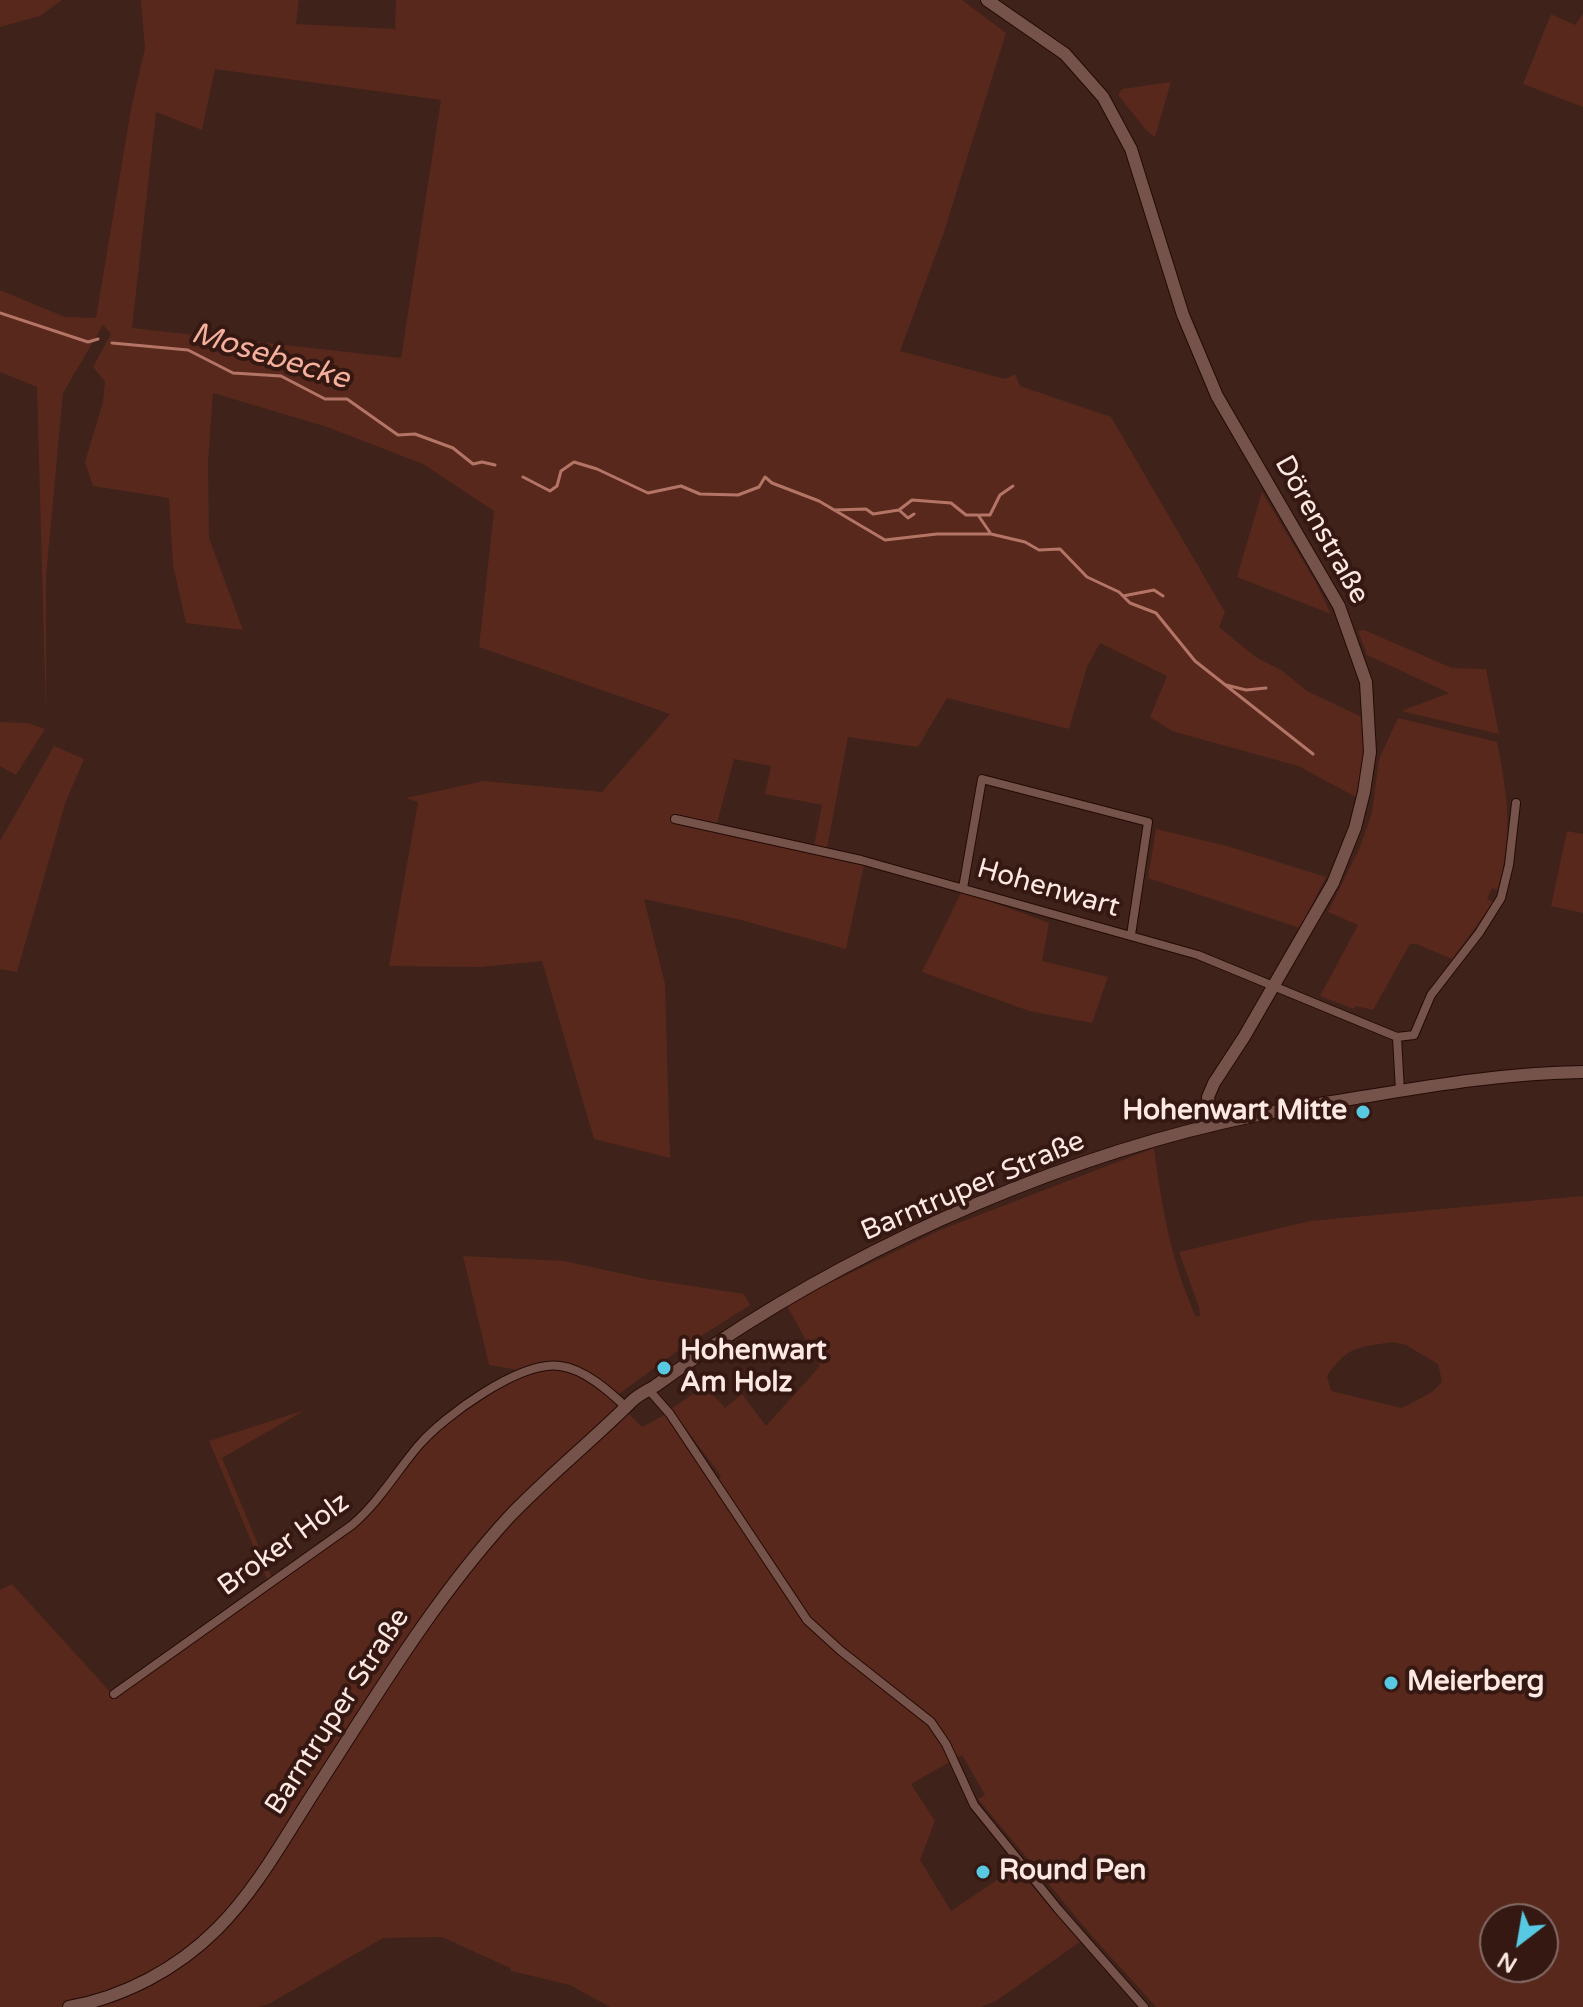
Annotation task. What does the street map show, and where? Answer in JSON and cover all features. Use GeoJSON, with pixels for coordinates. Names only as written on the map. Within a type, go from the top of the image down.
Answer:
{"type":"FeatureCollection","features":[{"type":"Feature","properties":{"kind":"main road","name":"Dörenstraße"},"geometry":{"type":"LineString","coordinates":[[987,0],[1065,54],[1103,97],[1131,149],[1183,315],[1217,396],[1339,606],[1362,669],[1369,711],[1370,752],[1355,828],[1333,883],[1274,987],[1214,1083],[1208,1097],[1210,1126]]}},
{"type":"Feature","properties":{"kind":"main road","name":"Barntruper Straße"},"geometry":{"type":"LineString","coordinates":[[69,2007],[94,2002],[140,1983],[189,1953],[218,1928],[262,1872],[422,1628],[463,1571],[533,1493],[627,1408],[759,1317],[901,1240],[978,1205],[1056,1175],[1210,1126],[1255,1115],[1400,1091],[1497,1078],[1583,1072]]}},
{"type":"Feature","properties":{"kind":"street"},"geometry":{"type":"LineString","coordinates":[[963,888],[982,779],[1148,822],[1131,935]]}},
{"type":"Feature","properties":{"kind":"street"},"geometry":{"type":"LineString","coordinates":[[1400,1091],[1397,1037],[1414,1035],[1431,995],[1497,907],[1509,865],[1516,803]]}},
{"type":"Feature","properties":{"kind":"street","name":"Hohenwart"},"geometry":{"type":"LineString","coordinates":[[675,819],[861,860],[1198,955],[1397,1037]]}},
{"type":"Feature","properties":{"kind":"street","name":"Broker Holz"},"geometry":{"type":"LineString","coordinates":[[114,1694],[352,1525],[370,1510],[432,1432],[497,1386],[528,1371],[563,1366],[586,1376],[627,1408]]}},
{"type":"Feature","properties":{"kind":"street"},"geometry":{"type":"LineString","coordinates":[[649,1390],[670,1414],[807,1620],[931,1722],[946,1744],[974,1805],[1049,1899],[1144,2007]]}},
{"type":"Feature","properties":{"kind":"shaded area"},"geometry":{"type":"Polygon","coordinates":[[[0,0],[62,0],[40,16],[0,27],[0,0]]]}},
{"type":"Feature","properties":{"kind":"shaded area"},"geometry":{"type":"Polygon","coordinates":[[[141,0],[299,0],[296,24],[395,29],[396,0],[962,0],[1006,33],[944,232],[900,351],[1005,379],[1015,374],[1020,386],[1111,417],[1225,612],[1219,627],[1257,658],[1281,670],[1307,691],[1364,718],[1363,759],[1356,797],[1298,766],[1172,731],[1150,717],[1167,676],[1100,643],[1087,667],[1069,729],[947,698],[918,747],[848,737],[827,848],[814,846],[822,805],[765,794],[771,766],[734,759],[716,827],[752,841],[864,865],[846,949],[741,920],[644,899],[665,984],[670,1158],[594,1139],[542,961],[480,967],[389,966],[418,802],[406,798],[484,781],[602,792],[670,714],[479,647],[494,511],[423,464],[327,427],[213,393],[208,462],[209,538],[243,630],[186,623],[173,565],[169,498],[93,486],[85,462],[103,402],[105,382],[93,367],[111,334],[103,325],[63,393],[46,576],[46,716],[37,387],[0,372],[0,290],[65,317],[96,318],[131,109],[145,48],[141,0]],[[215,69],[202,130],[156,112],[132,328],[401,358],[441,100],[215,69]]]}},
{"type":"Feature","properties":{"kind":"shaded area"},"geometry":{"type":"Polygon","coordinates":[[[1551,14],[1575,25],[1583,14],[1583,107],[1523,84],[1551,14]]]}},
{"type":"Feature","properties":{"kind":"shaded area"},"geometry":{"type":"Polygon","coordinates":[[[1171,82],[1155,137],[1118,95],[1122,89],[1171,82]]]}},
{"type":"Feature","properties":{"kind":"shaded area"},"geometry":{"type":"Polygon","coordinates":[[[1262,492],[1315,581],[1331,614],[1237,577],[1262,492]]]}},
{"type":"Feature","properties":{"kind":"shaded area"},"geometry":{"type":"Polygon","coordinates":[[[1364,630],[1452,668],[1486,669],[1499,734],[1401,711],[1449,693],[1367,655],[1358,631],[1364,630]]]}},
{"type":"Feature","properties":{"kind":"shaded area"},"geometry":{"type":"Polygon","coordinates":[[[1398,718],[1497,742],[1506,798],[1506,851],[1498,890],[1492,888],[1487,899],[1494,902],[1452,959],[1410,944],[1373,1010],[1356,1006],[1354,1009],[1320,996],[1358,925],[1328,912],[1360,847],[1372,812],[1379,759],[1398,718]]]}},
{"type":"Feature","properties":{"kind":"shaded area"},"geometry":{"type":"Polygon","coordinates":[[[0,722],[28,723],[45,729],[16,775],[0,766],[0,722]]]}},
{"type":"Feature","properties":{"kind":"shaded area"},"geometry":{"type":"Polygon","coordinates":[[[54,746],[84,759],[66,801],[17,972],[0,969],[0,841],[54,746]]]}},
{"type":"Feature","properties":{"kind":"shaded area"},"geometry":{"type":"Polygon","coordinates":[[[1156,829],[1227,846],[1326,877],[1300,928],[1148,878],[1156,829]]]}},
{"type":"Feature","properties":{"kind":"shaded area"},"geometry":{"type":"Polygon","coordinates":[[[1567,831],[1583,834],[1583,913],[1551,906],[1567,831]]]}},
{"type":"Feature","properties":{"kind":"shaded area"},"geometry":{"type":"Polygon","coordinates":[[[962,891],[1049,923],[1042,961],[1108,977],[1092,1023],[1029,1011],[922,972],[962,891]]]}},
{"type":"Feature","properties":{"kind":"shaded area"},"geometry":{"type":"Polygon","coordinates":[[[1154,1148],[1169,1234],[1196,1317],[1200,1316],[1199,1307],[1179,1252],[1310,1221],[1583,1196],[1583,2007],[1156,2007],[1091,1935],[978,1799],[985,1795],[962,1755],[911,1784],[935,1821],[920,1860],[951,1911],[1016,1867],[1080,1942],[996,2001],[981,2007],[610,2007],[570,1985],[511,1971],[442,1937],[383,1938],[267,2005],[258,2007],[0,2007],[0,1590],[12,1584],[114,1696],[354,1527],[433,1433],[499,1388],[528,1373],[546,1369],[567,1369],[617,1402],[642,1427],[670,1412],[717,1481],[721,1476],[671,1409],[705,1386],[725,1408],[742,1394],[766,1426],[820,1366],[786,1304],[940,1230],[1154,1148]],[[1393,1342],[1362,1347],[1348,1353],[1327,1376],[1331,1391],[1402,1408],[1432,1392],[1442,1382],[1438,1364],[1406,1345],[1393,1342]]]}},
{"type":"Feature","properties":{"kind":"shaded area"},"geometry":{"type":"Polygon","coordinates":[[[463,1256],[564,1261],[646,1279],[744,1294],[750,1305],[676,1352],[619,1394],[577,1368],[524,1371],[489,1365],[463,1256]]]}},
{"type":"Feature","properties":{"kind":"shaded area"},"geometry":{"type":"Polygon","coordinates":[[[305,1410],[222,1458],[272,1578],[268,1581],[209,1441],[305,1410]]]}},
{"type":"Feature","properties":{"kind":"waterway","name":"Mosebecke"},"geometry":{"type":"LineString","coordinates":[[0,313],[88,342],[98,339]]}},
{"type":"Feature","properties":{"kind":"waterway","name":"Mosebecke"},"geometry":{"type":"LineString","coordinates":[[112,343],[188,350],[233,373],[281,376],[325,399],[347,399],[398,435],[415,434],[453,448],[473,464],[482,462],[495,465]]}},
{"type":"Feature","properties":{"kind":"waterway","name":"Mosebecke"},"geometry":{"type":"LineString","coordinates":[[523,477],[550,491],[557,486],[561,471],[574,462],[597,469],[648,493],[681,486],[700,494],[738,495],[759,487],[765,477],[772,483],[819,501],[885,540],[937,534],[991,534],[1025,542],[1039,550],[1060,549],[1087,577],[1119,592],[1130,603],[1156,613],[1195,661],[1313,754]]}},
{"type":"Feature","properties":{"kind":"waterway"},"geometry":{"type":"LineString","coordinates":[[980,515],[990,515],[1000,495],[1013,486]]}},
{"type":"Feature","properties":{"kind":"waterway"},"geometry":{"type":"LineString","coordinates":[[834,510],[866,509],[873,514],[899,510],[912,500],[951,503],[966,515],[978,515],[991,534]]}},
{"type":"Feature","properties":{"kind":"waterway"},"geometry":{"type":"LineString","coordinates":[[899,510],[908,518],[914,514]]}},
{"type":"Feature","properties":{"kind":"waterway"},"geometry":{"type":"LineString","coordinates":[[1123,596],[1154,590],[1163,596]]}},
{"type":"Feature","properties":{"kind":"waterway"},"geometry":{"type":"LineString","coordinates":[[1226,685],[1246,690],[1266,688]]}},
{"type":"Feature","properties":{"kind":"place","name":"Hohenwart Mitte"},"geometry":{"type":"Point","coordinates":[1363,1112]}},
{"type":"Feature","properties":{"kind":"place","name":"Hohenwart Am Holz"},"geometry":{"type":"Point","coordinates":[664,1368]}},
{"type":"Feature","properties":{"kind":"place","name":"Meierberg"},"geometry":{"type":"Point","coordinates":[1391,1683]}},
{"type":"Feature","properties":{"kind":"place","name":"Round Pen"},"geometry":{"type":"Point","coordinates":[983,1872]}}]}
